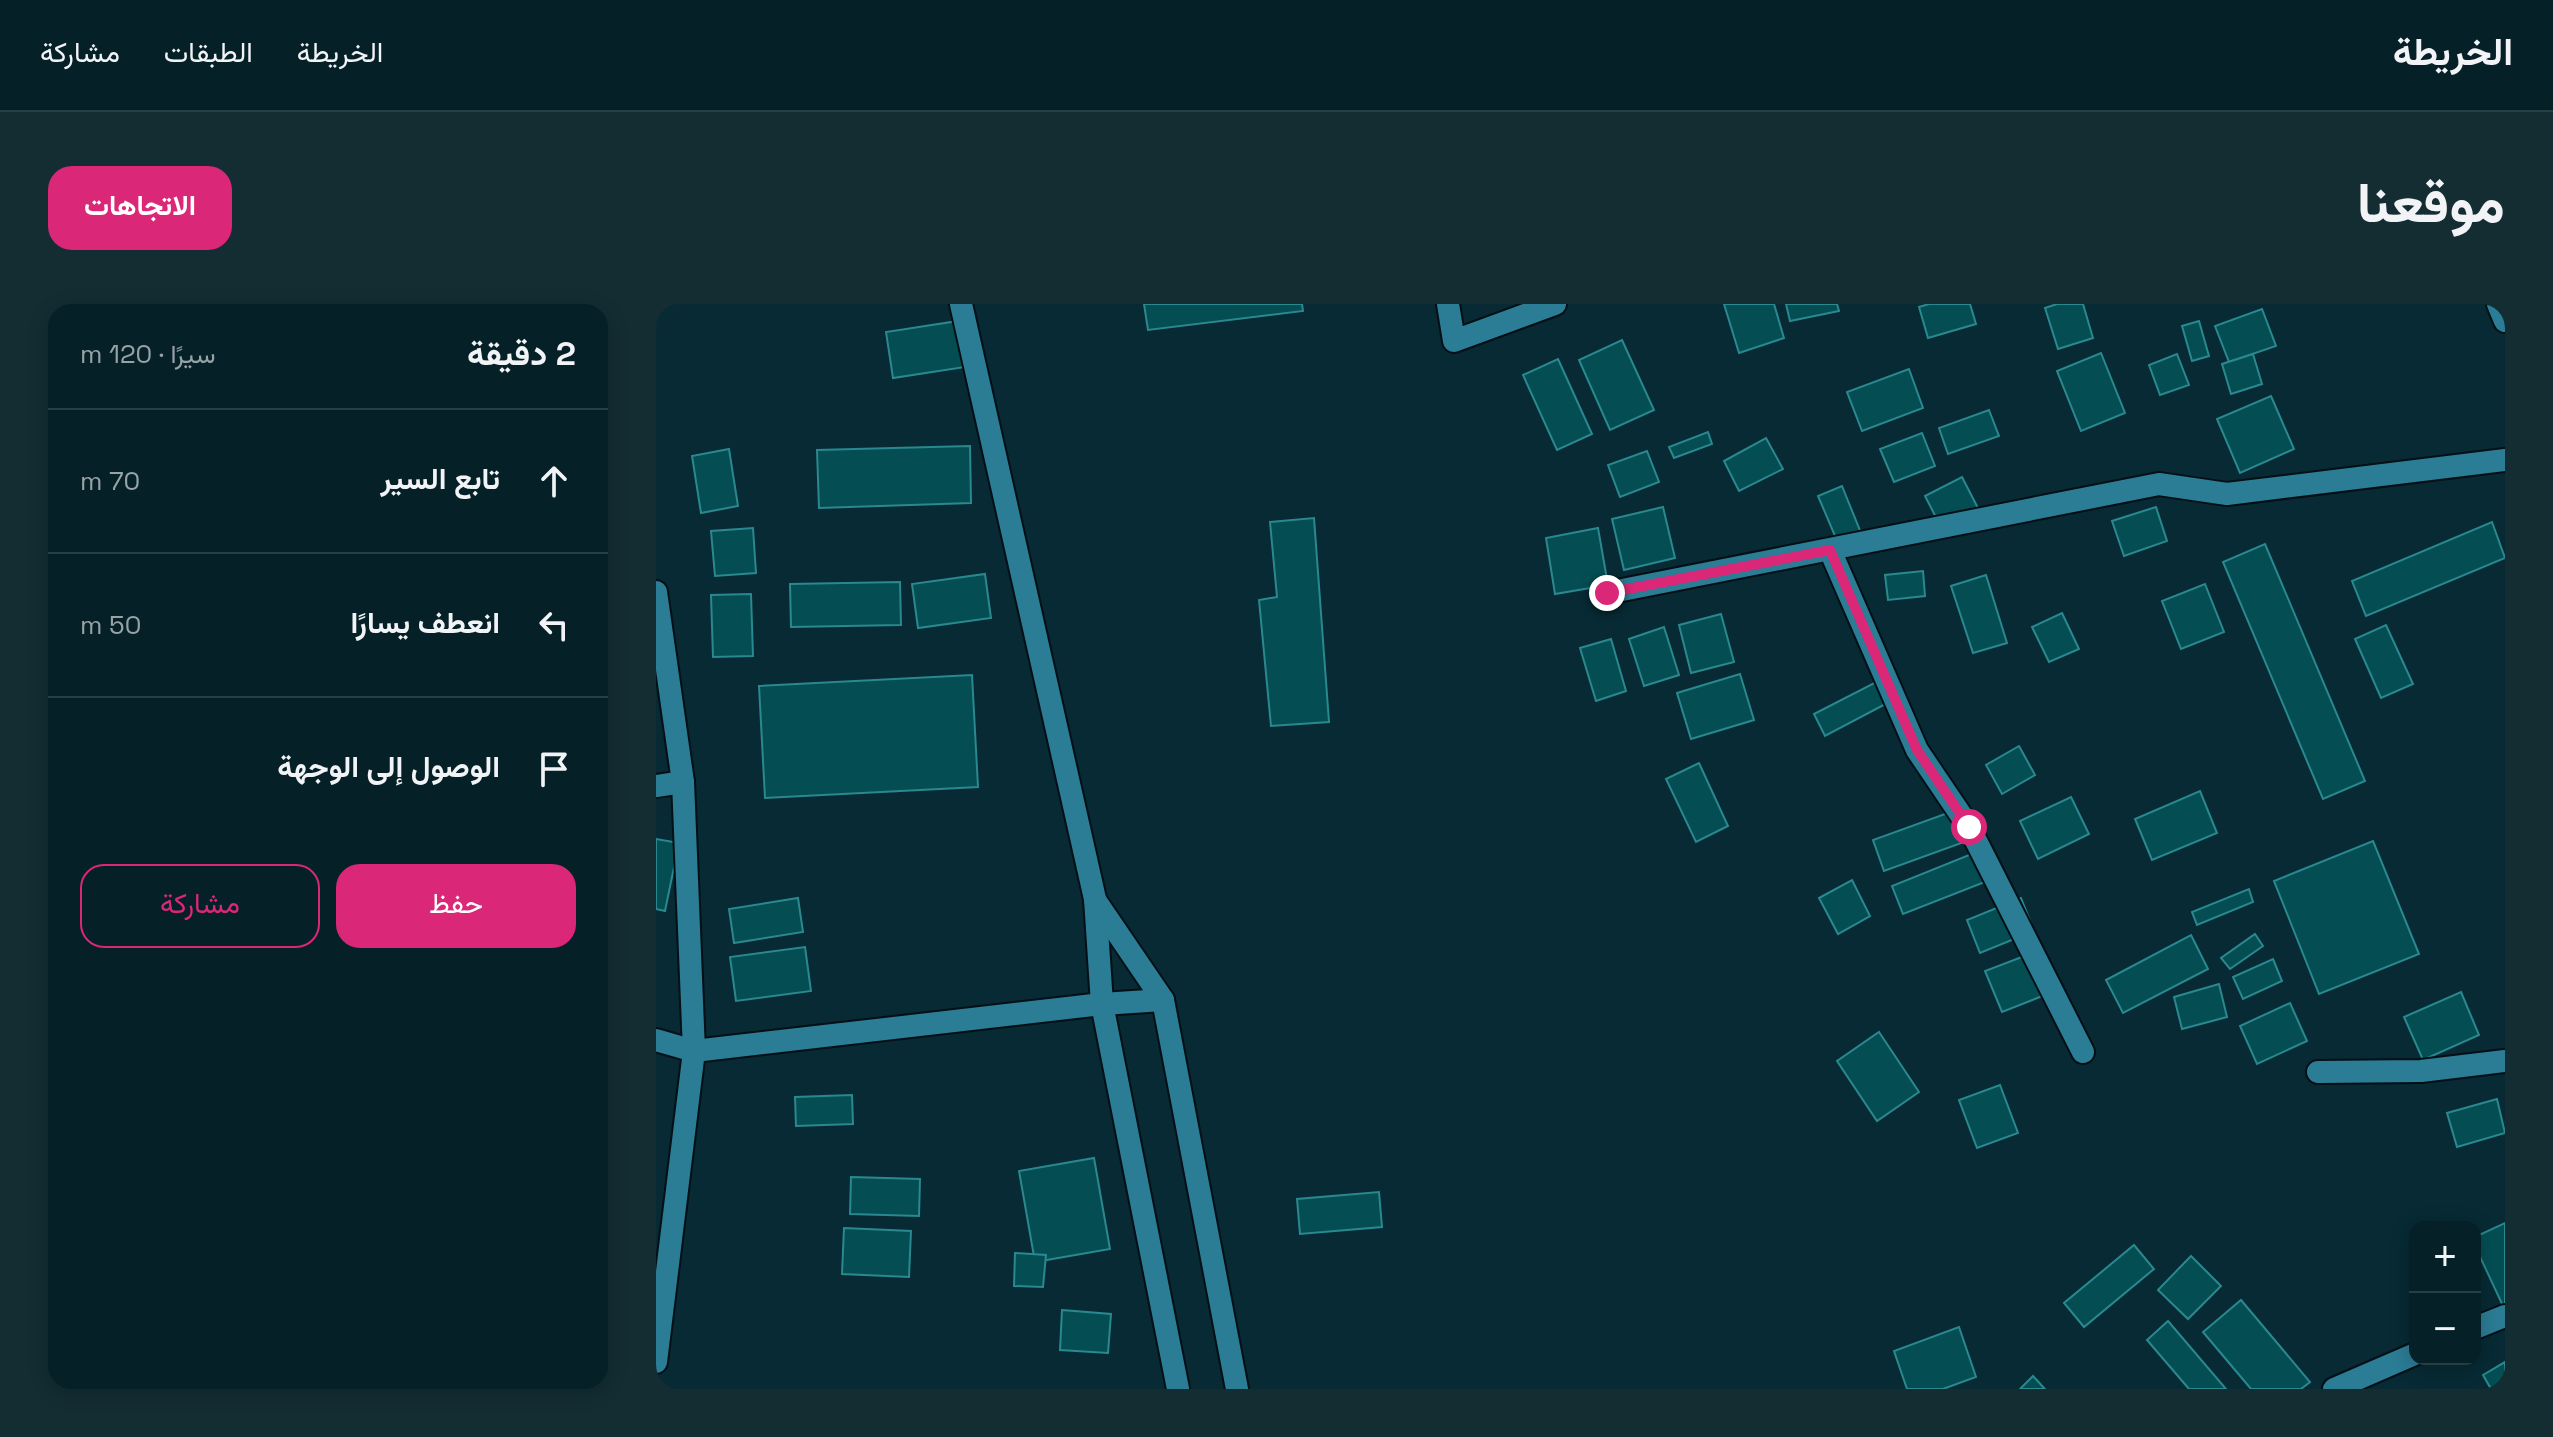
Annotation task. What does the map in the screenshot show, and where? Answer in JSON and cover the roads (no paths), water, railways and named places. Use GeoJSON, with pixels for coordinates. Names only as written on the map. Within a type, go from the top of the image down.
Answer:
{"type":"FeatureCollection","features":[{"type":"Feature","properties":{"kind":"street"},"geometry":{"type":"LineString","coordinates":[[961,304],[1095,899],[1102,1004],[1178,1389]]}},
{"type":"Feature","properties":{"kind":"street"},"geometry":{"type":"LineString","coordinates":[[1448,304],[1454,341],[1555,304]]}},
{"type":"Feature","properties":{"kind":"street"},"geometry":{"type":"LineString","coordinates":[[2498,304],[2505,321]]}},
{"type":"Feature","properties":{"kind":"street"},"geometry":{"type":"LineString","coordinates":[[1607,593],[2159,484],[2227,494],[2505,460]]}},
{"type":"Feature","properties":{"kind":"street"},"geometry":{"type":"LineString","coordinates":[[1830,550],[1917,750],[1969,827],[2083,1052]]}},
{"type":"Feature","properties":{"kind":"street"},"geometry":{"type":"LineString","coordinates":[[656,592],[683,782],[694,1051],[656,1362]]}},
{"type":"Feature","properties":{"kind":"street"},"geometry":{"type":"LineString","coordinates":[[656,786],[683,782]]}},
{"type":"Feature","properties":{"kind":"street"},"geometry":{"type":"LineString","coordinates":[[1095,899],[1163,1000],[1237,1389]]}},
{"type":"Feature","properties":{"kind":"street"},"geometry":{"type":"LineString","coordinates":[[656,1040],[694,1051],[1102,1004],[1163,1000]]}},
{"type":"Feature","properties":{"kind":"street"},"geometry":{"type":"LineString","coordinates":[[2318,1072],[2421,1071],[2505,1061]]}},
{"type":"Feature","properties":{"kind":"street"},"geometry":{"type":"LineString","coordinates":[[2481,1326],[2505,1316]]}},
{"type":"Feature","properties":{"kind":"street"},"geometry":{"type":"LineString","coordinates":[[2334,1389],[2409,1357]]}}]}
